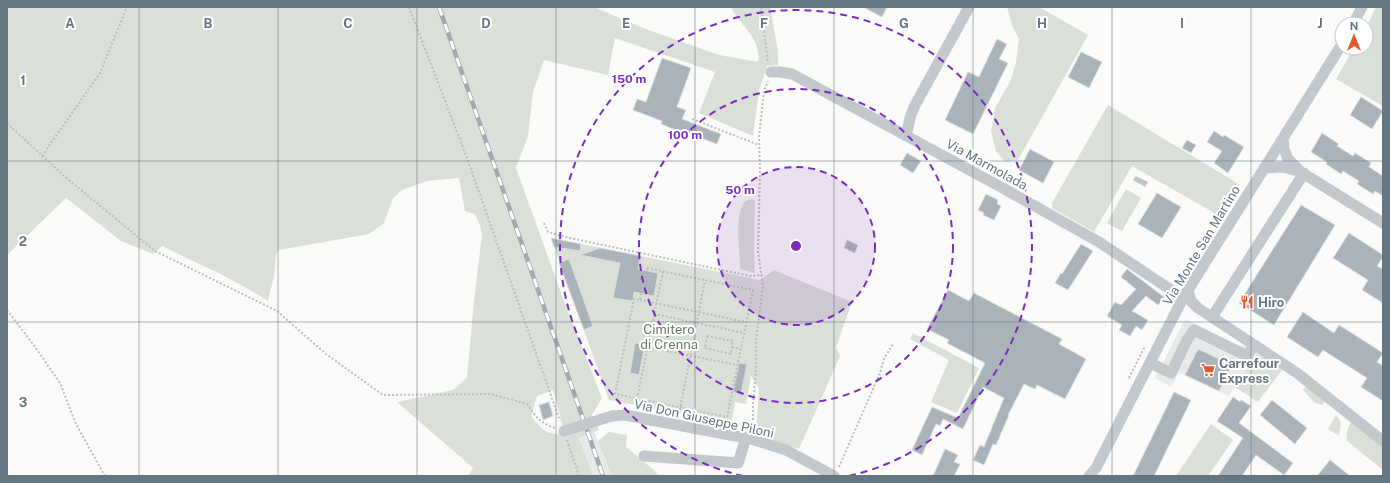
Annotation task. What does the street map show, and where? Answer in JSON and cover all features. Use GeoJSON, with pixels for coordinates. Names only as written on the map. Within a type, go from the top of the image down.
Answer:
{"type":"FeatureCollection","features":[{"type":"Feature","properties":{"kind":"street"},"geometry":{"type":"LineString","coordinates":[[906,136],[914,107],[969,7]]}},
{"type":"Feature","properties":{"kind":"street"},"geometry":{"type":"LineString","coordinates":[[1357,16],[1362,7]]}},
{"type":"Feature","properties":{"kind":"street","name":"Via Monte San Martino"},"geometry":{"type":"LineString","coordinates":[[1094,473],[1183,298],[1335,56]]}},
{"type":"Feature","properties":{"kind":"street","name":"Via Marmolada"},"geometry":{"type":"LineString","coordinates":[[771,72],[792,74],[906,136],[1099,242],[1183,298]]}},
{"type":"Feature","properties":{"kind":"street"},"geometry":{"type":"LineString","coordinates":[[1283,139],[1284,149],[1288,159],[1303,173],[1383,223]]}},
{"type":"Feature","properties":{"kind":"street"},"geometry":{"type":"LineString","coordinates":[[1264,168],[1282,167],[1303,173]]}},
{"type":"Feature","properties":{"kind":"street"},"geometry":{"type":"LineString","coordinates":[[1212,317],[1303,173]]}},
{"type":"Feature","properties":{"kind":"street"},"geometry":{"type":"LineString","coordinates":[[1183,298],[1190,306],[1198,308]]}},
{"type":"Feature","properties":{"kind":"street"},"geometry":{"type":"LineString","coordinates":[[1183,298],[1190,301],[1198,308],[1297,373],[1383,441]]}},
{"type":"Feature","properties":{"kind":"street"},"geometry":{"type":"LineString","coordinates":[[1150,363],[1170,373],[1187,340],[1194,330],[1247,356],[1254,345]]}},
{"type":"Feature","properties":{"kind":"street","name":"Via Don Giuseppe Piloni"},"geometry":{"type":"LineString","coordinates":[[564,431],[612,416],[625,415],[748,439],[786,450],[836,472]]}},
{"type":"Feature","properties":{"kind":"street"},"geometry":{"type":"LineString","coordinates":[[644,456],[738,463],[748,439]]}},
{"type":"Feature","properties":{"kind":"path"},"geometry":{"type":"LineString","coordinates":[[42,156],[100,73],[127,7]]}},
{"type":"Feature","properties":{"kind":"path"},"geometry":{"type":"LineString","coordinates":[[409,7],[467,158],[579,476]]}},
{"type":"Feature","properties":{"kind":"path"},"geometry":{"type":"LineString","coordinates":[[748,439],[753,428],[756,340],[763,286],[758,252],[760,170],[759,136],[764,91],[771,72],[769,68],[761,7]]}},
{"type":"Feature","properties":{"kind":"path"},"geometry":{"type":"LineString","coordinates":[[692,119],[759,145]]}},
{"type":"Feature","properties":{"kind":"path"},"geometry":{"type":"LineString","coordinates":[[7,123],[64,176],[155,251],[277,311],[326,354],[384,394],[491,394],[527,404],[536,417],[548,426],[564,431]]}},
{"type":"Feature","properties":{"kind":"path"},"geometry":{"type":"LineString","coordinates":[[544,223],[548,232],[565,237],[750,276],[762,275]]}},
{"type":"Feature","properties":{"kind":"path"},"geometry":{"type":"LineString","coordinates":[[640,300],[647,268],[753,290],[727,417],[680,408],[615,394],[634,299],[746,322]]}},
{"type":"Feature","properties":{"kind":"path"},"geometry":{"type":"LineString","coordinates":[[637,398],[663,271]]}},
{"type":"Feature","properties":{"kind":"path"},"geometry":{"type":"LineString","coordinates":[[676,425],[706,280]]}},
{"type":"Feature","properties":{"kind":"path"},"geometry":{"type":"LineString","coordinates":[[7,310],[60,383],[76,424],[106,476]]}},
{"type":"Feature","properties":{"kind":"path"},"geometry":{"type":"LineString","coordinates":[[654,314],[744,333]]}},
{"type":"Feature","properties":{"kind":"path"},"geometry":{"type":"LineString","coordinates":[[707,336],[733,341],[732,347],[731,354],[705,348],[707,336]]}},
{"type":"Feature","properties":{"kind":"path"},"geometry":{"type":"LineString","coordinates":[[836,472],[880,373],[884,359],[893,344]]}},
{"type":"Feature","properties":{"kind":"path"},"geometry":{"type":"LineString","coordinates":[[647,347],[737,365]]}},
{"type":"Feature","properties":{"kind":"path"},"geometry":{"type":"LineString","coordinates":[[732,347],[741,349]]}},
{"type":"Feature","properties":{"kind":"shaded area"},"geometry":{"type":"Polygon","coordinates":[[[1136,176],[1148,182],[1145,187],[1133,180],[1136,176]]]}},
{"type":"Feature","properties":{"kind":"shaded area"},"geometry":{"type":"Polygon","coordinates":[[[1185,319],[1240,346],[1245,345],[1257,354],[1229,396],[1179,373],[1171,387],[1155,378],[1185,319]]]}},
{"type":"Feature","properties":{"kind":"shaded area"},"geometry":{"type":"Polygon","coordinates":[[[594,432],[612,476],[593,476],[579,438],[594,432]]]}},
{"type":"Feature","properties":{"kind":"green space"},"geometry":{"type":"Polygon","coordinates":[[[7,7],[594,7],[643,28],[719,55],[758,62],[757,46],[731,7],[770,7],[778,51],[778,65],[767,66],[759,90],[753,136],[699,113],[715,72],[615,38],[608,75],[544,60],[533,92],[528,136],[516,168],[561,293],[602,398],[592,415],[599,430],[579,438],[593,476],[468,476],[473,468],[397,402],[453,390],[467,378],[482,235],[480,225],[475,214],[465,211],[459,178],[427,181],[402,190],[393,198],[384,223],[369,234],[279,250],[276,254],[274,276],[268,301],[229,279],[162,246],[153,254],[121,241],[66,198],[7,255],[7,7]],[[553,390],[537,396],[531,416],[545,431],[553,434],[565,434],[553,390]]]}},
{"type":"Feature","properties":{"kind":"green space"},"geometry":{"type":"Polygon","coordinates":[[[1007,7],[1039,7],[1088,35],[1018,160],[1005,162],[996,151],[991,131],[995,108],[1010,82],[1016,63],[1019,39],[1012,25],[1007,7]]]}},
{"type":"Feature","properties":{"kind":"green space"},"geometry":{"type":"Polygon","coordinates":[[[1376,7],[1383,7],[1383,106],[1336,79],[1349,56],[1374,56],[1374,16],[1372,16],[1376,7]]]}},
{"type":"Feature","properties":{"kind":"green space"},"geometry":{"type":"Polygon","coordinates":[[[1108,105],[1237,183],[1218,215],[1132,166],[1094,232],[1052,208],[1052,203],[1108,105]]]}},
{"type":"Feature","properties":{"kind":"green space"},"geometry":{"type":"Polygon","coordinates":[[[1126,189],[1141,198],[1122,231],[1107,223],[1126,189]]]}},
{"type":"Feature","properties":{"kind":"green space"},"geometry":{"type":"Polygon","coordinates":[[[752,199],[755,201],[755,273],[740,269],[738,226],[741,209],[745,201],[752,199]]]}},
{"type":"Feature","properties":{"kind":"green space","name":"Cimitero di Crenna"},"geometry":{"type":"Polygon","coordinates":[[[551,238],[760,280],[774,270],[852,302],[836,347],[840,356],[799,449],[756,435],[759,388],[751,376],[746,404],[735,402],[731,424],[609,400],[551,238]]]}},
{"type":"Feature","properties":{"kind":"green space"},"geometry":{"type":"Polygon","coordinates":[[[913,333],[979,368],[957,413],[931,402],[949,360],[910,339],[913,333]]]}},
{"type":"Feature","properties":{"kind":"green space"},"geometry":{"type":"Polygon","coordinates":[[[1257,354],[1282,370],[1258,402],[1235,387],[1257,354]]]}},
{"type":"Feature","properties":{"kind":"green space"},"geometry":{"type":"Polygon","coordinates":[[[1307,385],[1324,400],[1323,405],[1315,403],[1303,390],[1307,385]]]}},
{"type":"Feature","properties":{"kind":"green space"},"geometry":{"type":"Polygon","coordinates":[[[1336,415],[1341,422],[1339,436],[1328,429],[1336,415]]]}},
{"type":"Feature","properties":{"kind":"green space"},"geometry":{"type":"Polygon","coordinates":[[[1352,421],[1383,448],[1383,470],[1347,441],[1347,431],[1352,421]]]}},
{"type":"Feature","properties":{"kind":"green space"},"geometry":{"type":"Polygon","coordinates":[[[1211,424],[1233,440],[1208,476],[1176,476],[1211,424]]]}},
{"type":"Feature","properties":{"kind":"green space"},"geometry":{"type":"Polygon","coordinates":[[[609,432],[627,435],[626,447],[655,471],[658,476],[612,476],[598,441],[609,432]]]}},
{"type":"Feature","properties":{"kind":"building"},"geometry":{"type":"Polygon","coordinates":[[[863,7],[887,7],[882,17],[863,7]]]}},
{"type":"Feature","properties":{"kind":"building"},"geometry":{"type":"Polygon","coordinates":[[[997,39],[1007,44],[999,59],[1008,63],[973,134],[945,120],[968,72],[979,77],[997,39]]]}},
{"type":"Feature","properties":{"kind":"building"},"geometry":{"type":"Polygon","coordinates":[[[1081,52],[1102,62],[1089,88],[1068,77],[1081,52]]]}},
{"type":"Feature","properties":{"kind":"building"},"geometry":{"type":"Polygon","coordinates":[[[662,58],[691,68],[677,107],[686,110],[682,119],[721,134],[717,144],[679,130],[678,131],[661,124],[662,121],[633,110],[637,99],[646,102],[662,58]]]}},
{"type":"Feature","properties":{"kind":"building"},"geometry":{"type":"Polygon","coordinates":[[[1361,97],[1383,111],[1372,129],[1350,115],[1361,97]]]}},
{"type":"Feature","properties":{"kind":"building"},"geometry":{"type":"Polygon","coordinates":[[[1214,131],[1244,147],[1228,173],[1214,163],[1222,151],[1207,142],[1214,131]]]}},
{"type":"Feature","properties":{"kind":"building"},"geometry":{"type":"Polygon","coordinates":[[[1322,133],[1339,144],[1337,146],[1353,156],[1355,153],[1371,163],[1369,167],[1383,176],[1383,196],[1375,191],[1373,194],[1357,184],[1359,181],[1343,171],[1341,174],[1326,164],[1327,162],[1311,152],[1322,133]]]}},
{"type":"Feature","properties":{"kind":"building"},"geometry":{"type":"Polygon","coordinates":[[[1187,140],[1196,145],[1191,153],[1182,148],[1187,140]]]}},
{"type":"Feature","properties":{"kind":"building"},"geometry":{"type":"Polygon","coordinates":[[[1030,149],[1054,162],[1043,183],[1019,170],[1030,149]]]}},
{"type":"Feature","properties":{"kind":"building"},"geometry":{"type":"Polygon","coordinates":[[[907,153],[921,161],[913,173],[900,165],[907,153]]]}},
{"type":"Feature","properties":{"kind":"building"},"geometry":{"type":"Polygon","coordinates":[[[1157,193],[1181,207],[1162,238],[1138,224],[1157,193]]]}},
{"type":"Feature","properties":{"kind":"building"},"geometry":{"type":"Polygon","coordinates":[[[986,194],[998,200],[997,204],[1001,206],[994,220],[983,215],[984,213],[978,210],[986,194]]]}},
{"type":"Feature","properties":{"kind":"building"},"geometry":{"type":"Polygon","coordinates":[[[1301,205],[1335,225],[1274,325],[1239,303],[1301,205]]]}},
{"type":"Feature","properties":{"kind":"building"},"geometry":{"type":"Polygon","coordinates":[[[1349,233],[1383,255],[1377,266],[1383,269],[1383,303],[1362,290],[1368,280],[1333,258],[1349,233]]]}},
{"type":"Feature","properties":{"kind":"building"},"geometry":{"type":"Polygon","coordinates":[[[551,238],[581,244],[580,251],[554,247],[551,238]]]}},
{"type":"Feature","properties":{"kind":"building"},"geometry":{"type":"Polygon","coordinates":[[[847,240],[858,245],[855,253],[844,248],[847,240]]]}},
{"type":"Feature","properties":{"kind":"building"},"geometry":{"type":"Polygon","coordinates":[[[1081,244],[1093,251],[1068,290],[1055,283],[1081,244]]]}},
{"type":"Feature","properties":{"kind":"building"},"geometry":{"type":"Polygon","coordinates":[[[600,248],[641,256],[638,269],[658,273],[654,296],[634,292],[633,301],[613,298],[620,263],[580,255],[600,248]]]}},
{"type":"Feature","properties":{"kind":"building"},"geometry":{"type":"Polygon","coordinates":[[[569,259],[593,326],[584,330],[559,263],[569,259]]]}},
{"type":"Feature","properties":{"kind":"building"},"geometry":{"type":"Polygon","coordinates":[[[1127,269],[1164,297],[1158,305],[1146,296],[1132,311],[1148,320],[1142,330],[1136,326],[1130,336],[1119,330],[1122,325],[1107,316],[1115,302],[1121,305],[1136,289],[1121,277],[1127,269]]]}},
{"type":"Feature","properties":{"kind":"building"},"geometry":{"type":"Polygon","coordinates":[[[948,290],[969,301],[974,293],[1062,339],[1059,344],[1086,359],[1065,399],[1037,385],[1035,389],[1024,384],[1008,415],[996,445],[993,444],[984,465],[973,460],[980,445],[984,447],[1004,398],[983,387],[963,429],[943,419],[940,426],[936,424],[922,455],[912,450],[932,407],[958,418],[985,363],[947,343],[949,340],[927,329],[948,290]]]}},
{"type":"Feature","properties":{"kind":"building"},"geometry":{"type":"Polygon","coordinates":[[[1303,312],[1334,333],[1339,325],[1383,353],[1377,362],[1383,366],[1383,401],[1361,387],[1367,378],[1323,350],[1318,357],[1287,337],[1303,312]]]}},
{"type":"Feature","properties":{"kind":"building"},"geometry":{"type":"Polygon","coordinates":[[[635,343],[645,344],[639,375],[630,373],[635,343]]]}},
{"type":"Feature","properties":{"kind":"building","name":"Carrefour Express"},"geometry":{"type":"Polygon","coordinates":[[[1198,349],[1232,365],[1219,391],[1185,375],[1198,349]]]}},
{"type":"Feature","properties":{"kind":"building"},"geometry":{"type":"Polygon","coordinates":[[[739,363],[747,364],[741,394],[733,392],[739,363]]]}},
{"type":"Feature","properties":{"kind":"building"},"geometry":{"type":"Polygon","coordinates":[[[1174,392],[1191,400],[1154,476],[1133,476],[1174,392]]]}},
{"type":"Feature","properties":{"kind":"building"},"geometry":{"type":"Polygon","coordinates":[[[1233,397],[1240,402],[1241,400],[1251,406],[1239,423],[1293,463],[1284,475],[1256,455],[1242,476],[1218,476],[1243,438],[1217,421],[1233,397]]]}},
{"type":"Feature","properties":{"kind":"building"},"geometry":{"type":"Polygon","coordinates":[[[1272,400],[1307,428],[1295,444],[1260,415],[1272,400]]]}},
{"type":"Feature","properties":{"kind":"building"},"geometry":{"type":"Polygon","coordinates":[[[549,402],[553,416],[543,420],[539,405],[549,402]]]}},
{"type":"Feature","properties":{"kind":"building"},"geometry":{"type":"Polygon","coordinates":[[[945,449],[958,455],[954,462],[960,464],[954,476],[933,476],[945,449]]]}},
{"type":"Feature","properties":{"kind":"building"},"geometry":{"type":"Polygon","coordinates":[[[1330,460],[1350,476],[1317,476],[1330,460]]]}},
{"type":"Feature","properties":{"kind":"railway"},"geometry":{"type":"LineString","coordinates":[[439,7],[603,476]]}},
{"type":"Feature","properties":{"kind":"place","name":"Hiro"},"geometry":{"type":"Point","coordinates":[1247,302]}},
{"type":"Feature","properties":{"kind":"place","name":"Carrefour Express"},"geometry":{"type":"Point","coordinates":[1208,370]}}]}
